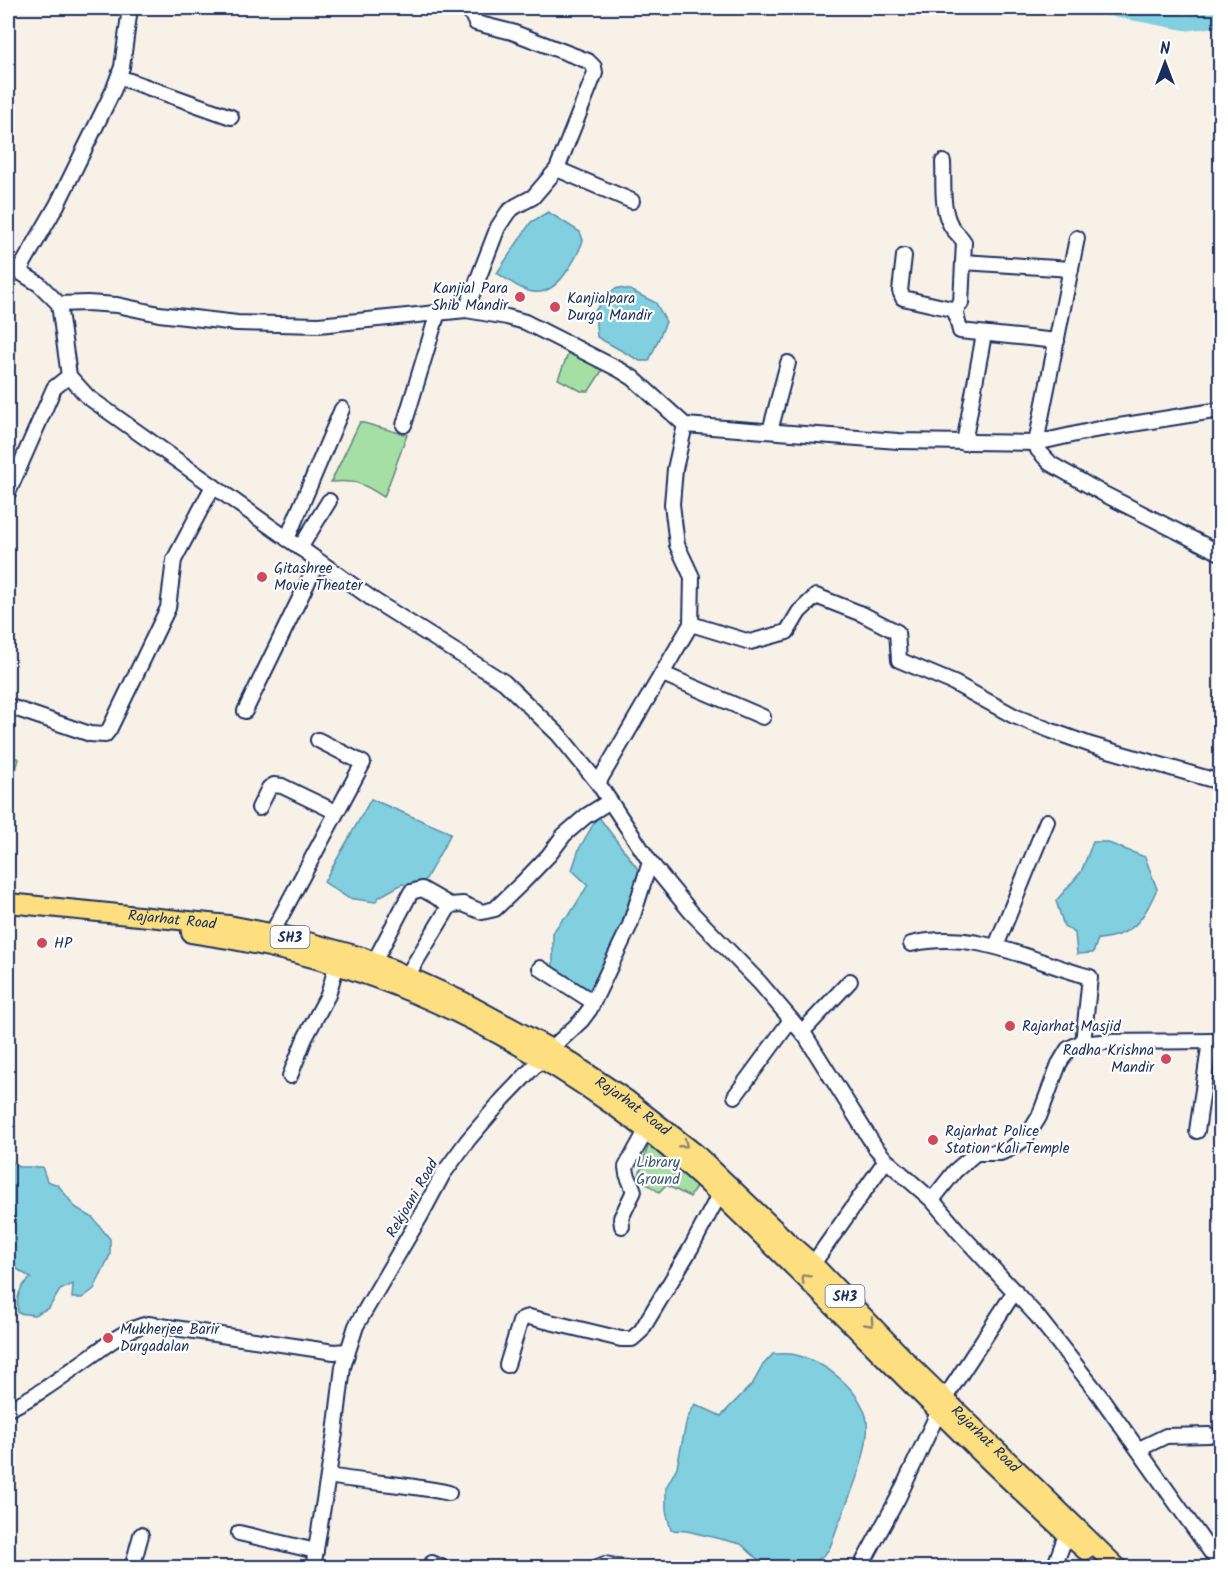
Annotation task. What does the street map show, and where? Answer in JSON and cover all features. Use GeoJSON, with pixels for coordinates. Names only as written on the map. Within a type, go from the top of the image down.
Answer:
{"type":"FeatureCollection","features":[{"type":"Feature","properties":{"kind":"main road","name":"Rajarhat Road"},"geometry":{"type":"LineString","coordinates":[[8,903],[229,925],[272,933],[374,962],[462,1001],[627,1100],[695,1153],[813,1263],[1066,1535],[1102,1568]]}},
{"type":"Feature","properties":{"kind":"main road","name":"Rajarhat Road"},"geometry":{"type":"LineString","coordinates":[[8,915],[220,937],[303,954],[423,996],[498,1034],[547,1054],[692,1168],[1118,1568]]}},
{"type":"Feature","properties":{"kind":"street"},"geometry":{"type":"LineString","coordinates":[[130,8],[119,77],[57,205],[13,268],[39,284],[59,304],[69,376],[88,397],[318,561],[375,601],[504,682],[559,735],[598,783],[650,862],[691,912],[802,1032],[875,1147],[886,1160],[932,1200],[1015,1291],[1074,1362],[1139,1449],[1214,1563]]}},
{"type":"Feature","properties":{"kind":"street"},"geometry":{"type":"LineString","coordinates":[[466,310],[503,220],[516,206],[533,197],[557,169],[595,73],[594,67],[588,62],[512,32],[476,23],[472,15],[472,8]]}},
{"type":"Feature","properties":{"kind":"street"},"geometry":{"type":"LineString","coordinates":[[119,77],[231,117]]}},
{"type":"Feature","properties":{"kind":"street"},"geometry":{"type":"LineString","coordinates":[[943,162],[946,214],[950,225],[964,242],[961,303],[955,311]]}},
{"type":"Feature","properties":{"kind":"street"},"geometry":{"type":"LineString","coordinates":[[557,169],[632,201]]}},
{"type":"Feature","properties":{"kind":"street"},"geometry":{"type":"LineString","coordinates":[[1077,238],[1036,443],[1042,456],[1051,464],[1102,493],[1221,553]]}},
{"type":"Feature","properties":{"kind":"street"},"geometry":{"type":"LineString","coordinates":[[904,256],[900,291],[903,298],[955,311]]}},
{"type":"Feature","properties":{"kind":"street"},"geometry":{"type":"LineString","coordinates":[[963,262],[1071,269]]}},
{"type":"Feature","properties":{"kind":"street"},"geometry":{"type":"LineString","coordinates":[[59,304],[117,305],[159,314],[237,323],[320,326],[466,310],[507,317],[525,322],[620,370],[633,378],[685,425],[898,441],[1036,443],[1094,430],[1221,410]]}},
{"type":"Feature","properties":{"kind":"street"},"geometry":{"type":"LineString","coordinates":[[955,311],[960,332],[1056,341]]}},
{"type":"Feature","properties":{"kind":"street"},"geometry":{"type":"LineString","coordinates":[[404,425],[438,312]]}},
{"type":"Feature","properties":{"kind":"street"},"geometry":{"type":"LineString","coordinates":[[964,443],[984,334]]}},
{"type":"Feature","properties":{"kind":"street"},"geometry":{"type":"LineString","coordinates":[[770,431],[788,363]]}},
{"type":"Feature","properties":{"kind":"street"},"geometry":{"type":"LineString","coordinates":[[8,493],[54,388],[69,376]]}},
{"type":"Feature","properties":{"kind":"street"},"geometry":{"type":"LineString","coordinates":[[287,539],[342,409]]}},
{"type":"Feature","properties":{"kind":"street"},"geometry":{"type":"LineString","coordinates":[[598,783],[691,624],[692,577],[677,545],[672,504],[675,469],[685,425]]}},
{"type":"Feature","properties":{"kind":"street"},"geometry":{"type":"LineString","coordinates":[[8,706],[90,734],[105,735],[168,608],[174,560],[213,486]]}},
{"type":"Feature","properties":{"kind":"street"},"geometry":{"type":"LineString","coordinates":[[300,548],[329,501]]}},
{"type":"Feature","properties":{"kind":"street"},"geometry":{"type":"LineString","coordinates":[[245,711],[318,561]]}},
{"type":"Feature","properties":{"kind":"street"},"geometry":{"type":"LineString","coordinates":[[691,624],[750,642],[787,632],[799,612],[816,596],[862,614],[897,632],[899,660],[954,683],[1014,716],[1091,744],[1221,782]]}},
{"type":"Feature","properties":{"kind":"street"},"geometry":{"type":"LineString","coordinates":[[663,674],[763,717]]}},
{"type":"Feature","properties":{"kind":"street"},"geometry":{"type":"LineString","coordinates":[[272,933],[363,763],[318,740]]}},
{"type":"Feature","properties":{"kind":"street"},"geometry":{"type":"LineString","coordinates":[[259,808],[269,788],[274,785],[282,786],[336,812]]}},
{"type":"Feature","properties":{"kind":"street"},"geometry":{"type":"LineString","coordinates":[[374,962],[411,892],[422,889],[450,905],[463,904],[482,912],[495,909],[536,869],[564,835],[586,816],[610,801]]}},
{"type":"Feature","properties":{"kind":"street"},"geometry":{"type":"LineString","coordinates":[[996,946],[1047,821]]}},
{"type":"Feature","properties":{"kind":"street","name":"Rekjoani Road"},"geometry":{"type":"LineString","coordinates":[[313,1568],[335,1433],[340,1385],[347,1352],[356,1326],[443,1174],[468,1140],[503,1100],[581,1021],[593,1002],[630,925],[650,862]]}},
{"type":"Feature","properties":{"kind":"street"},"geometry":{"type":"LineString","coordinates":[[407,976],[450,905]]}},
{"type":"Feature","properties":{"kind":"street"},"geometry":{"type":"LineString","coordinates":[[911,944],[924,941],[955,940],[996,946],[1090,976],[1083,1043]]}},
{"type":"Feature","properties":{"kind":"street"},"geometry":{"type":"LineString","coordinates":[[290,1076],[304,1038],[328,995],[337,964]]}},
{"type":"Feature","properties":{"kind":"street"},"geometry":{"type":"LineString","coordinates":[[540,968],[593,1002]]}},
{"type":"Feature","properties":{"kind":"street"},"geometry":{"type":"LineString","coordinates":[[802,1032],[850,981]]}},
{"type":"Feature","properties":{"kind":"street"},"geometry":{"type":"LineString","coordinates":[[735,1096],[791,1020]]}},
{"type":"Feature","properties":{"kind":"street"},"geometry":{"type":"LineString","coordinates":[[932,1200],[955,1171],[976,1153],[1000,1153],[1026,1138],[1039,1117],[1059,1064],[1068,1049],[1083,1043],[1215,1041],[1197,1131]]}},
{"type":"Feature","properties":{"kind":"street"},"geometry":{"type":"LineString","coordinates":[[622,1226],[621,1218],[634,1191],[626,1167],[646,1131]]}},
{"type":"Feature","properties":{"kind":"street"},"geometry":{"type":"LineString","coordinates":[[813,1263],[886,1160]]}},
{"type":"Feature","properties":{"kind":"street"},"geometry":{"type":"LineString","coordinates":[[507,1365],[520,1322],[524,1318],[529,1317],[621,1339],[632,1339],[642,1331],[719,1195]]}},
{"type":"Feature","properties":{"kind":"street"},"geometry":{"type":"LineString","coordinates":[[860,1568],[898,1498],[942,1404],[1015,1291]]}},
{"type":"Feature","properties":{"kind":"street"},"geometry":{"type":"LineString","coordinates":[[8,1409],[49,1386],[119,1336],[134,1327],[148,1324],[334,1352],[347,1352]]}},
{"type":"Feature","properties":{"kind":"street"},"geometry":{"type":"LineString","coordinates":[[1139,1449],[1166,1436],[1209,1435]]}},
{"type":"Feature","properties":{"kind":"street"},"geometry":{"type":"LineString","coordinates":[[328,1476],[374,1484],[410,1485],[449,1493]]}},
{"type":"Feature","properties":{"kind":"street"},"geometry":{"type":"LineString","coordinates":[[239,1533],[316,1551]]}},
{"type":"Feature","properties":{"kind":"street"},"geometry":{"type":"LineString","coordinates":[[132,1568],[141,1535]]}},
{"type":"Feature","properties":{"kind":"street"},"geometry":{"type":"LineString","coordinates":[[1054,1568],[1066,1535]]}},
{"type":"Feature","properties":{"kind":"street"},"geometry":{"type":"LineString","coordinates":[[429,1568],[432,1563],[443,1568]]}},
{"type":"Feature","properties":{"kind":"street"},"geometry":{"type":"LineString","coordinates":[[596,1568],[605,1564],[626,1568]]}},
{"type":"Feature","properties":{"kind":"green space"},"geometry":{"type":"Polygon","coordinates":[[[572,344],[607,363],[589,391],[581,391],[558,379],[572,344]]]}},
{"type":"Feature","properties":{"kind":"green space"},"geometry":{"type":"Polygon","coordinates":[[[360,422],[407,435],[384,497],[359,484],[331,482],[360,422]]]}},
{"type":"Feature","properties":{"kind":"green space"},"geometry":{"type":"Polygon","coordinates":[[[8,755],[19,759],[8,797],[8,755]]]}},
{"type":"Feature","properties":{"kind":"green space","name":"Library Ground"},"geometry":{"type":"Polygon","coordinates":[[[649,1143],[699,1181],[690,1197],[666,1185],[659,1192],[638,1178],[649,1143]]]}},
{"type":"Feature","properties":{"kind":"water"},"geometry":{"type":"Polygon","coordinates":[[[548,212],[580,232],[583,240],[573,262],[557,284],[540,292],[533,292],[497,273],[531,222],[548,212]]]}},
{"type":"Feature","properties":{"kind":"water"},"geometry":{"type":"Polygon","coordinates":[[[618,288],[630,290],[656,303],[666,322],[649,361],[640,361],[597,337],[595,311],[609,292],[618,288]]]}},
{"type":"Feature","properties":{"kind":"water"},"geometry":{"type":"Polygon","coordinates":[[[371,799],[451,833],[421,888],[402,884],[379,897],[375,902],[348,898],[324,882],[371,799]]]}},
{"type":"Feature","properties":{"kind":"water"},"geometry":{"type":"Polygon","coordinates":[[[598,816],[641,873],[628,920],[591,995],[553,969],[553,932],[570,914],[588,885],[572,870],[579,849],[598,816]]]}},
{"type":"Feature","properties":{"kind":"water"},"geometry":{"type":"Polygon","coordinates":[[[1093,842],[1106,842],[1145,857],[1157,889],[1142,917],[1129,930],[1098,939],[1093,953],[1077,954],[1075,933],[1064,926],[1056,901],[1081,872],[1093,842]]]}},
{"type":"Feature","properties":{"kind":"water"},"geometry":{"type":"Polygon","coordinates":[[[8,1159],[19,1167],[42,1167],[47,1181],[58,1185],[75,1207],[93,1218],[110,1239],[110,1255],[94,1289],[82,1298],[72,1298],[73,1284],[60,1290],[49,1308],[34,1315],[18,1313],[17,1308],[21,1289],[31,1278],[8,1263],[8,1159]]]}},
{"type":"Feature","properties":{"kind":"water"},"geometry":{"type":"Polygon","coordinates":[[[773,1354],[796,1355],[818,1363],[848,1386],[866,1416],[864,1454],[850,1495],[829,1549],[809,1567],[766,1567],[741,1544],[687,1531],[671,1530],[666,1511],[666,1488],[677,1467],[687,1419],[695,1404],[721,1416],[753,1383],[763,1365],[773,1354]]]}},
{"type":"Feature","properties":{"kind":"waterway"},"geometry":{"type":"LineString","coordinates":[[1107,8],[1187,23],[1220,19]]}},
{"type":"Feature","properties":{"kind":"place","name":"Kanjial Para Shib Mandir"},"geometry":{"type":"Point","coordinates":[520,297]}},
{"type":"Feature","properties":{"kind":"place","name":"Kanjialpara Durga Mandir"},"geometry":{"type":"Point","coordinates":[555,307]}},
{"type":"Feature","properties":{"kind":"place","name":"Gitashree Movie Theater"},"geometry":{"type":"Point","coordinates":[262,577]}},
{"type":"Feature","properties":{"kind":"place","name":"HP"},"geometry":{"type":"Point","coordinates":[42,943]}},
{"type":"Feature","properties":{"kind":"place","name":"Rajarhat Masjid"},"geometry":{"type":"Point","coordinates":[1010,1026]}},
{"type":"Feature","properties":{"kind":"place","name":"Radha Krishna Mandir"},"geometry":{"type":"Point","coordinates":[1166,1059]}},
{"type":"Feature","properties":{"kind":"place","name":"Rajarhat Police Station Kali Temple"},"geometry":{"type":"Point","coordinates":[933,1140]}},
{"type":"Feature","properties":{"kind":"place","name":"Mukherjee Barir Durgadalan"},"geometry":{"type":"Point","coordinates":[108,1338]}}]}
